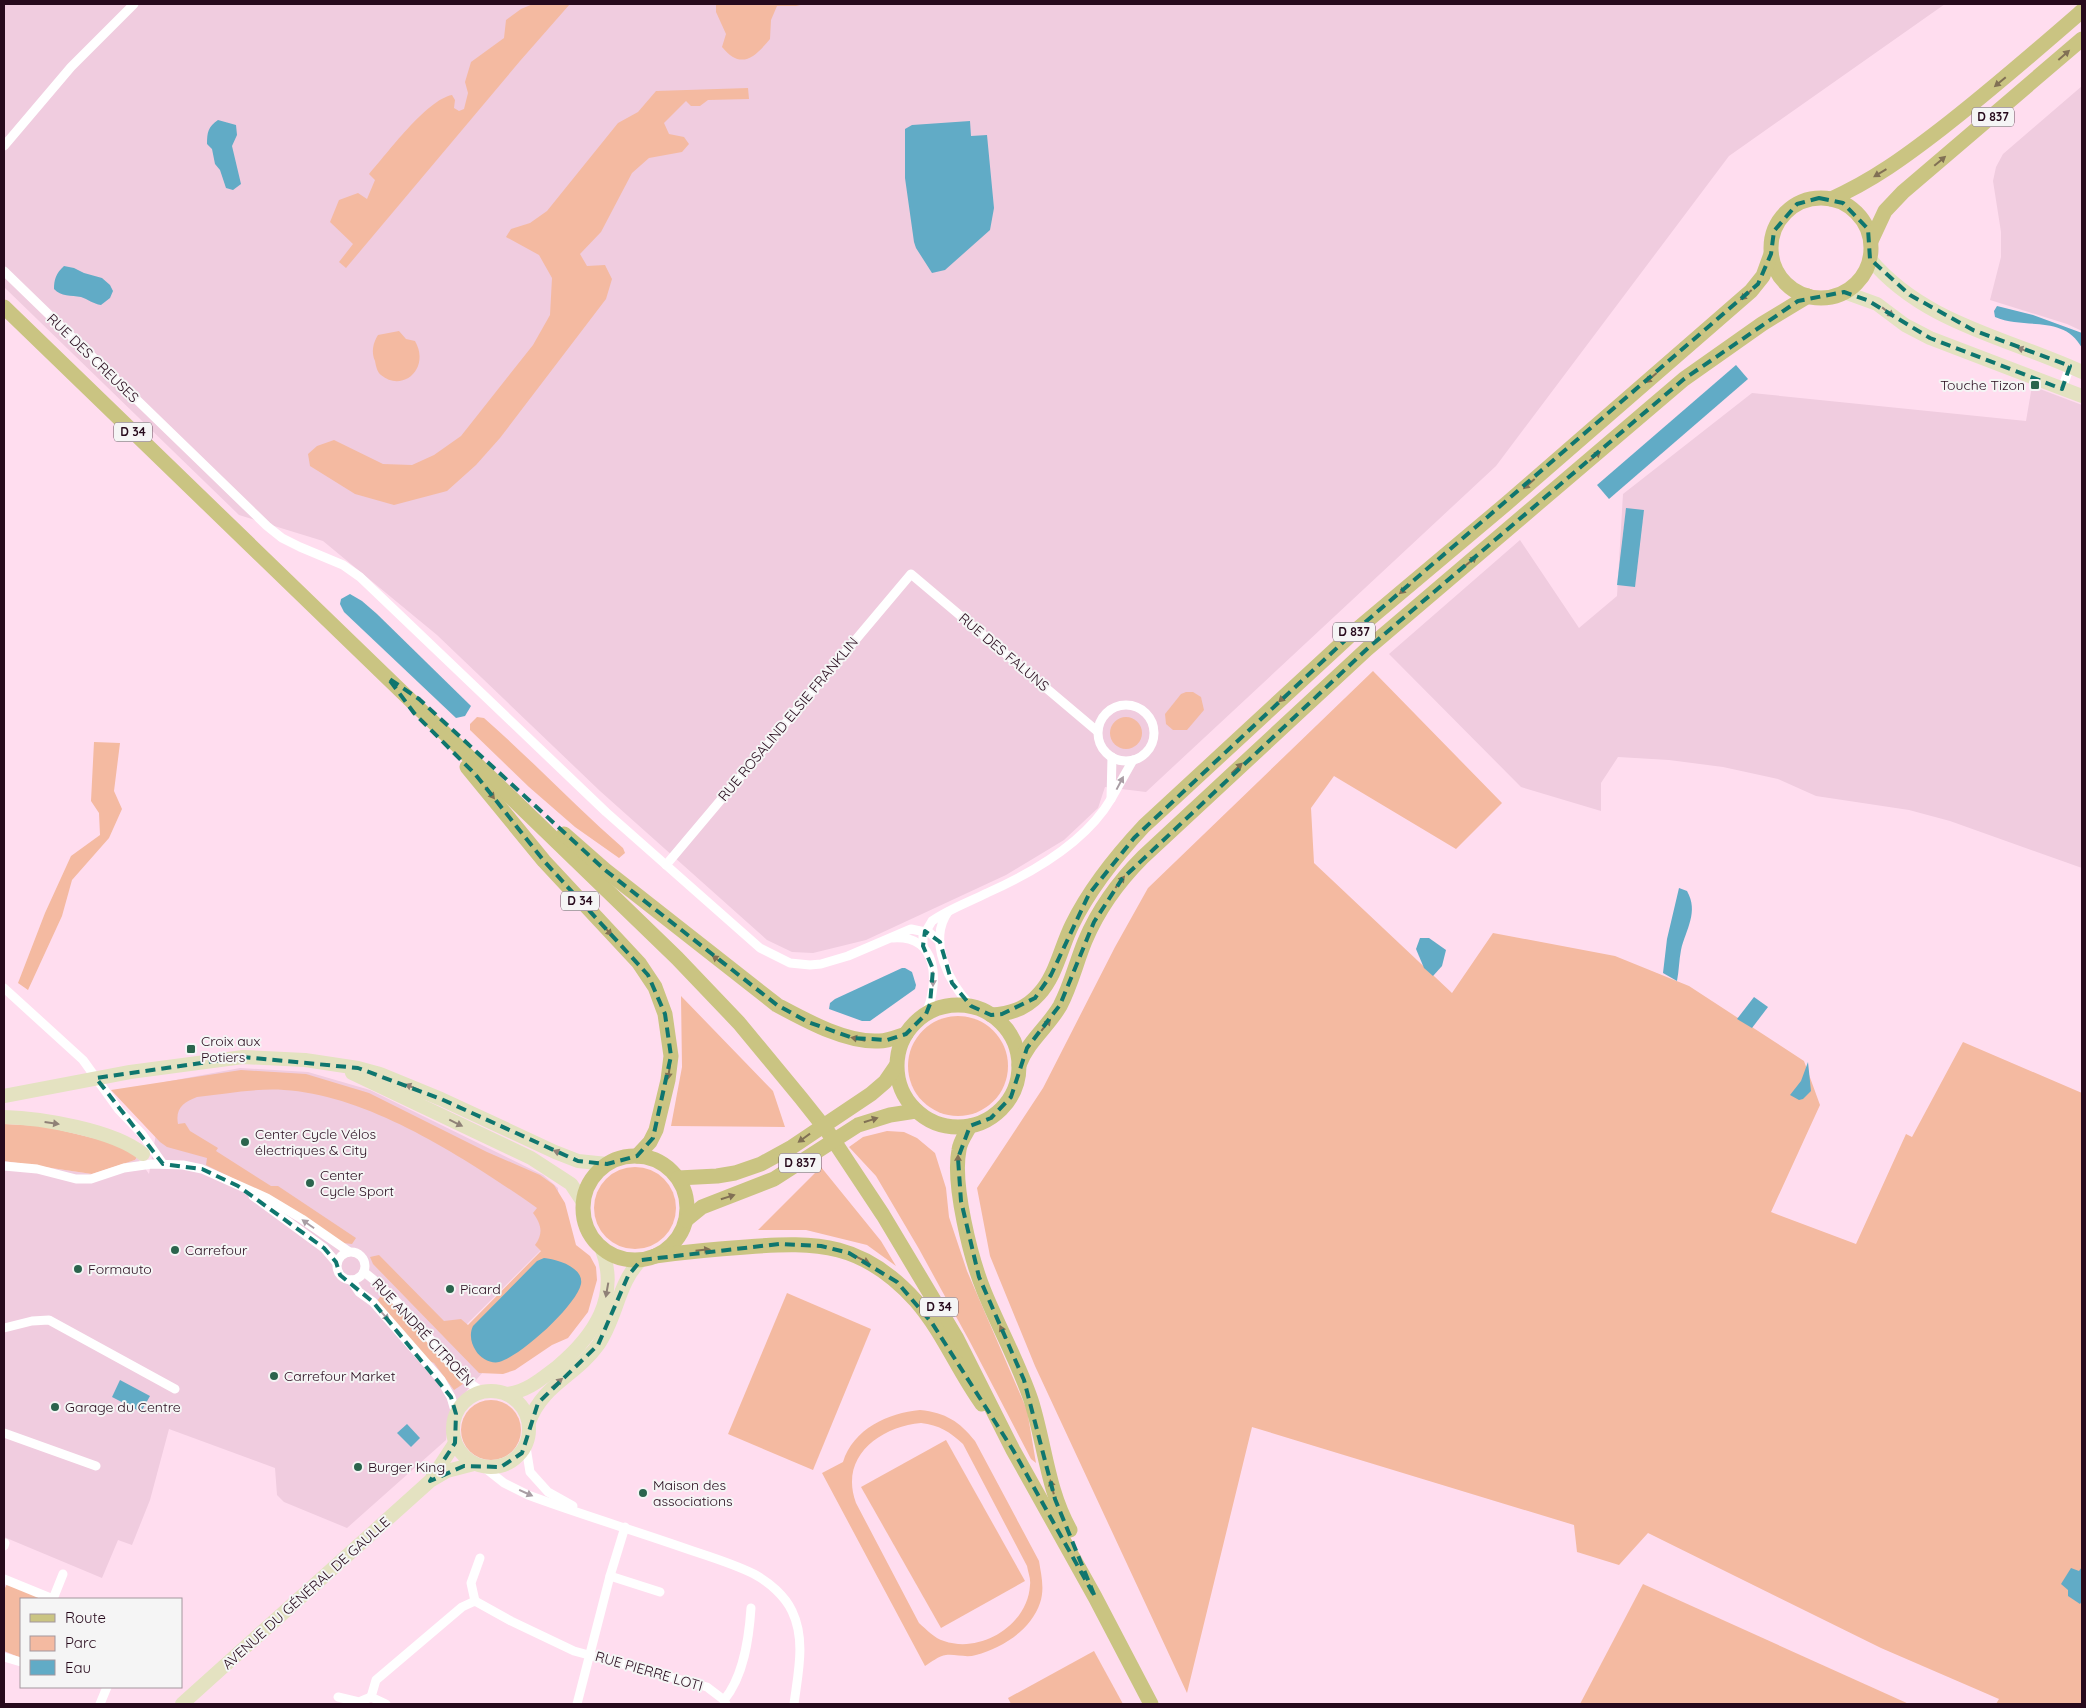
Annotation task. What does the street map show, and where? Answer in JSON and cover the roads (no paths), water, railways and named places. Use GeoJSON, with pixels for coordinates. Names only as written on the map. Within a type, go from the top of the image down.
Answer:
{"type":"FeatureCollection","features":[{"type":"Feature","properties":{"kind":"main road","name":"D 837"},"geometry":{"type":"LineString","coordinates":[[1831,199],[1866,182],[1900,161],[1976,102],[2082,11]]}},
{"type":"Feature","properties":{"kind":"main road","name":"D 837"},"geometry":{"type":"LineString","coordinates":[[1871,242],[1885,211],[1903,192],[2082,39]]}},
{"type":"Feature","properties":{"kind":"main road"},"geometry":{"type":"LineString","coordinates":[[1820,198],[1831,199],[1853,210],[1865,224],[1871,242],[1870,259],[1860,278],[1844,292],[1832,296],[1808,296],[1788,285],[1774,266],[1771,254],[1774,231],[1779,220],[1797,204],[1820,198]]}},
{"type":"Feature","properties":{"kind":"main road","name":"D 837"},"geometry":{"type":"LineString","coordinates":[[991,1015],[1014,1012],[1027,1005],[1039,994],[1051,975],[1066,938],[1089,894],[1114,860],[1144,826],[1355,631],[1506,504],[1758,284],[1771,254]]}},
{"type":"Feature","properties":{"kind":"main road"},"geometry":{"type":"LineString","coordinates":[[1870,259],[1891,280],[1938,313],[1973,330],[2076,369]]}},
{"type":"Feature","properties":{"kind":"main road"},"geometry":{"type":"LineString","coordinates":[[1844,292],[1877,304],[1905,325],[1930,338],[2082,396]]}},
{"type":"Feature","properties":{"kind":"main road","name":"D 837"},"geometry":{"type":"LineString","coordinates":[[1019,1065],[1027,1048],[1060,1005],[1085,940],[1103,907],[1122,879],[1143,857],[1360,656],[1684,379],[1762,324],[1808,296]]}},
{"type":"Feature","properties":{"kind":"main road","name":"D 34"},"geometry":{"type":"LineString","coordinates":[[4,307],[677,958],[739,1023],[801,1098],[854,1170],[888,1222],[956,1337],[1014,1450],[1152,1704]]}},
{"type":"Feature","properties":{"kind":"main road"},"geometry":{"type":"LineString","coordinates":[[388,678],[419,699],[449,730],[605,870],[777,1005],[808,1022],[853,1038],[878,1041],[906,1034]]}},
{"type":"Feature","properties":{"kind":"main road","name":"D 34"},"geometry":{"type":"LineString","coordinates":[[388,678],[414,713],[475,774],[544,861],[639,963],[655,987],[666,1021],[671,1056],[668,1080],[656,1130],[650,1142],[637,1156]]}},
{"type":"Feature","properties":{"kind":"main road"},"geometry":{"type":"LineString","coordinates":[[948,1006],[971,1006],[991,1015],[1002,1024],[1011,1036],[1017,1050],[1019,1065],[1016,1087],[1008,1102],[991,1118],[970,1126],[944,1126],[926,1119],[916,1111],[901,1090],[896,1066],[898,1052],[906,1034],[915,1022],[926,1014],[948,1006]]}},
{"type":"Feature","properties":{"kind":"main road"},"geometry":{"type":"LineString","coordinates":[[4,1096],[130,1072],[244,1057],[305,1060],[358,1068],[380,1074],[441,1098],[578,1161],[607,1164]]}},
{"type":"Feature","properties":{"kind":"main road"},"geometry":{"type":"LineString","coordinates":[[333,1065],[531,1158],[571,1184],[584,1202]]}},
{"type":"Feature","properties":{"kind":"main road","name":"D 837"},"geometry":{"type":"LineString","coordinates":[[678,1178],[698,1178],[735,1172],[770,1160],[871,1094],[885,1082],[896,1066]]}},
{"type":"Feature","properties":{"kind":"main road","name":"D 837"},"geometry":{"type":"LineString","coordinates":[[686,1220],[702,1208],[774,1179],[858,1125],[890,1115],[916,1111]]}},
{"type":"Feature","properties":{"kind":"main road"},"geometry":{"type":"LineString","coordinates":[[4,1117],[68,1125],[112,1136],[132,1145],[147,1159]]}},
{"type":"Feature","properties":{"kind":"main road"},"geometry":{"type":"LineString","coordinates":[[970,1126],[960,1143],[958,1166],[962,1201],[977,1269],[984,1291],[1024,1380],[1037,1420],[1055,1499],[1075,1540],[1095,1597]]}},
{"type":"Feature","properties":{"kind":"main road"},"geometry":{"type":"LineString","coordinates":[[529,1422],[538,1403],[545,1394],[584,1361],[598,1346],[613,1318],[628,1276],[648,1258],[666,1250],[682,1232],[686,1220],[686,1198],[678,1178],[660,1162],[637,1156],[616,1159],[607,1164],[591,1181],[584,1202],[584,1215],[587,1227],[601,1247],[620,1258],[648,1258],[704,1250],[802,1244],[838,1250],[864,1260],[888,1275],[916,1302],[932,1322],[971,1389],[1014,1450]]}},
{"type":"Feature","properties":{"kind":"main road"},"geometry":{"type":"LineString","coordinates":[[508,1394],[522,1406],[529,1422],[530,1435],[526,1447],[522,1454],[502,1467],[480,1466],[460,1451],[455,1443],[453,1433],[456,1414],[467,1400],[482,1392],[491,1391],[508,1394],[525,1390],[575,1352],[592,1332],[605,1300],[609,1272],[601,1247]]}},
{"type":"Feature","properties":{"kind":"main road","name":"AVENUE DU GÉNÉRAL DE GAULLE"},"geometry":{"type":"LineString","coordinates":[[430,1481],[455,1443]]}},
{"type":"Feature","properties":{"kind":"main road","name":"AVENUE DU GÉNÉRAL DE GAULLE"},"geometry":{"type":"LineString","coordinates":[[182,1704],[430,1481],[447,1470],[480,1466]]}},
{"type":"Feature","properties":{"kind":"street"},"geometry":{"type":"LineString","coordinates":[[4,146],[71,67],[134,4]]}},
{"type":"Feature","properties":{"kind":"street","name":"RUE DES CREUSES"},"geometry":{"type":"LineString","coordinates":[[4,271],[267,526],[282,538],[343,565],[360,576],[606,812],[760,948],[790,963],[810,965],[830,962],[848,956],[912,929],[925,931]]}},
{"type":"Feature","properties":{"kind":"street"},"geometry":{"type":"LineString","coordinates":[[2062,388],[2076,369]]}},
{"type":"Feature","properties":{"kind":"street","name":"RUE ROSALIND ELSIE FRANKLIN"},"geometry":{"type":"LineString","coordinates":[[666,864],[911,574]]}},
{"type":"Feature","properties":{"kind":"street","name":"RUE DES FALUNS"},"geometry":{"type":"LineString","coordinates":[[911,574],[1097,731]]}},
{"type":"Feature","properties":{"kind":"street"},"geometry":{"type":"LineString","coordinates":[[1116,706],[1134,706],[1145,712],[1153,726],[1152,743],[1142,756],[1132,760],[1118,760],[1102,748],[1097,731],[1101,718],[1116,706]]}},
{"type":"Feature","properties":{"kind":"street"},"geometry":{"type":"LineString","coordinates":[[1111,800],[1112,757]]}},
{"type":"Feature","properties":{"kind":"street"},"geometry":{"type":"LineString","coordinates":[[923,946],[922,940],[925,931],[932,921],[1013,882],[1044,863],[1076,839],[1105,810],[1132,760]]}},
{"type":"Feature","properties":{"kind":"street"},"geometry":{"type":"LineString","coordinates":[[949,912],[942,924],[940,942],[952,983],[971,1006]]}},
{"type":"Feature","properties":{"kind":"street"},"geometry":{"type":"LineString","coordinates":[[925,931],[940,942]]}},
{"type":"Feature","properties":{"kind":"street"},"geometry":{"type":"LineString","coordinates":[[890,938],[909,938],[923,946],[930,956],[933,969],[932,998],[926,1014]]}},
{"type":"Feature","properties":{"kind":"street"},"geometry":{"type":"LineString","coordinates":[[4,988],[83,1060],[119,1110],[142,1134],[164,1164]]}},
{"type":"Feature","properties":{"kind":"street"},"geometry":{"type":"LineString","coordinates":[[142,1134],[147,1159]]}},
{"type":"Feature","properties":{"kind":"street"},"geometry":{"type":"LineString","coordinates":[[4,1166],[37,1169],[76,1179],[91,1179],[147,1159],[164,1164],[202,1169],[267,1198],[302,1219],[348,1252]]}},
{"type":"Feature","properties":{"kind":"street"},"geometry":{"type":"LineString","coordinates":[[238,1186],[324,1248],[336,1262],[340,1275],[351,1280],[359,1278],[364,1272],[363,1258],[356,1252],[348,1252],[341,1255],[336,1262]]}},
{"type":"Feature","properties":{"kind":"street","name":"RUE ANDRÉ CITROËN"},"geometry":{"type":"LineString","coordinates":[[364,1272],[384,1289],[415,1322],[457,1371],[482,1392]]}},
{"type":"Feature","properties":{"kind":"street","name":"RUE ANDRÉ CITROËN"},"geometry":{"type":"LineString","coordinates":[[351,1280],[359,1292],[373,1302],[440,1380],[451,1397],[456,1414]]}},
{"type":"Feature","properties":{"kind":"street"},"geometry":{"type":"LineString","coordinates":[[4,1328],[32,1321],[49,1320],[175,1389]]}},
{"type":"Feature","properties":{"kind":"street"},"geometry":{"type":"LineString","coordinates":[[4,1433],[96,1466]]}},
{"type":"Feature","properties":{"kind":"street"},"geometry":{"type":"LineString","coordinates":[[526,1447],[530,1472],[548,1492],[598,1518]]}},
{"type":"Feature","properties":{"kind":"street"},"geometry":{"type":"LineString","coordinates":[[480,1466],[504,1483],[528,1495],[625,1527],[754,1574],[767,1582],[781,1595],[791,1610],[798,1626],[800,1648],[794,1704]]}},
{"type":"Feature","properties":{"kind":"street","name":"RUE PIERRE LOTI"},"geometry":{"type":"LineString","coordinates":[[625,1527],[589,1656],[708,1688],[725,1702]]}},
{"type":"Feature","properties":{"kind":"street"},"geometry":{"type":"LineString","coordinates":[[480,1558],[471,1583],[475,1601],[541,1636],[589,1656],[577,1704]]}},
{"type":"Feature","properties":{"kind":"street"},"geometry":{"type":"LineString","coordinates":[[53,1598],[63,1574]]}},
{"type":"Feature","properties":{"kind":"street"},"geometry":{"type":"LineString","coordinates":[[610,1576],[660,1592]]}},
{"type":"Feature","properties":{"kind":"street"},"geometry":{"type":"LineString","coordinates":[[4,1579],[51,1598]]}},
{"type":"Feature","properties":{"kind":"street"},"geometry":{"type":"LineString","coordinates":[[371,1697],[376,1680],[462,1607],[475,1601]]}},
{"type":"Feature","properties":{"kind":"street"},"geometry":{"type":"LineString","coordinates":[[725,1702],[733,1690],[741,1667],[750,1626],[751,1608]]}},
{"type":"Feature","properties":{"kind":"street"},"geometry":{"type":"LineString","coordinates":[[4,1657],[20,1662]]}},
{"type":"Feature","properties":{"kind":"street"},"geometry":{"type":"LineString","coordinates":[[100,1704],[107,1688]]}},
{"type":"Feature","properties":{"kind":"street"},"geometry":{"type":"LineString","coordinates":[[338,1697],[359,1702],[371,1697],[386,1704]]}},
{"type":"Feature","properties":{"kind":"water"},"geometry":{"type":"Polygon","coordinates":[[[218,120],[236,125],[237,135],[232,146],[241,184],[233,190],[226,188],[220,170],[215,164],[212,149],[207,144],[209,130],[218,120]]]}},
{"type":"Feature","properties":{"kind":"water"},"geometry":{"type":"Polygon","coordinates":[[[970,121],[971,136],[987,135],[994,208],[990,230],[945,270],[932,273],[914,242],[905,178],[905,129],[912,125],[970,121]]]}},
{"type":"Feature","properties":{"kind":"water"},"geometry":{"type":"Polygon","coordinates":[[[64,266],[102,278],[110,285],[113,291],[110,298],[101,305],[81,297],[63,295],[57,292],[54,289],[55,280],[57,274],[64,266]]]}},
{"type":"Feature","properties":{"kind":"water"},"geometry":{"type":"Polygon","coordinates":[[[1997,306],[2033,315],[2082,333],[2082,348],[2074,337],[2054,327],[2007,321],[1995,317],[1994,311],[1997,306]]]}},
{"type":"Feature","properties":{"kind":"water"},"geometry":{"type":"Polygon","coordinates":[[[1736,365],[1748,379],[1609,499],[1597,485],[1736,365]]]}},
{"type":"Feature","properties":{"kind":"water"},"geometry":{"type":"Polygon","coordinates":[[[1626,508],[1644,510],[1635,587],[1617,585],[1626,508]]]}},
{"type":"Feature","properties":{"kind":"water"},"geometry":{"type":"Polygon","coordinates":[[[350,594],[362,601],[377,614],[471,706],[465,716],[456,718],[344,612],[340,604],[341,599],[350,594]]]}},
{"type":"Feature","properties":{"kind":"water"},"geometry":{"type":"Polygon","coordinates":[[[1679,888],[1687,891],[1692,906],[1692,913],[1681,950],[1677,981],[1663,973],[1667,939],[1679,888]]]}},
{"type":"Feature","properties":{"kind":"water"},"geometry":{"type":"Polygon","coordinates":[[[1420,938],[1429,938],[1446,950],[1442,966],[1433,976],[1424,968],[1416,949],[1420,938]]]}},
{"type":"Feature","properties":{"kind":"water"},"geometry":{"type":"Polygon","coordinates":[[[902,968],[912,972],[916,985],[915,989],[870,1021],[862,1021],[829,1009],[830,1003],[835,999],[902,968]]]}},
{"type":"Feature","properties":{"kind":"water"},"geometry":{"type":"Polygon","coordinates":[[[1754,997],[1768,1007],[1752,1028],[1737,1019],[1754,997]]]}},
{"type":"Feature","properties":{"kind":"water"},"geometry":{"type":"Polygon","coordinates":[[[1808,1062],[1811,1091],[1803,1099],[1799,1100],[1790,1095],[1801,1081],[1808,1062]]]}},
{"type":"Feature","properties":{"kind":"water"},"geometry":{"type":"Polygon","coordinates":[[[544,1258],[562,1262],[578,1273],[581,1278],[581,1284],[577,1293],[559,1317],[509,1358],[493,1362],[483,1358],[478,1354],[472,1342],[471,1332],[473,1326],[537,1261],[544,1258]]]}},
{"type":"Feature","properties":{"kind":"water"},"geometry":{"type":"Polygon","coordinates":[[[120,1380],[150,1396],[141,1412],[112,1397],[120,1380]]]}},
{"type":"Feature","properties":{"kind":"water"},"geometry":{"type":"Polygon","coordinates":[[[407,1424],[420,1438],[411,1447],[397,1433],[407,1424]]]}},
{"type":"Feature","properties":{"kind":"water"},"geometry":{"type":"Polygon","coordinates":[[[2082,1567],[2082,1601],[2080,1604],[2068,1596],[2068,1590],[2061,1584],[2071,1568],[2079,1571],[2082,1567]]]}},
{"type":"Feature","properties":{"kind":"place","name":"Touche Tizon"},"geometry":{"type":"Point","coordinates":[2035,385]}},
{"type":"Feature","properties":{"kind":"place","name":"Croix aux Potiers"},"geometry":{"type":"Point","coordinates":[191,1049]}},
{"type":"Feature","properties":{"kind":"place","name":"Center Cycle Vélos électriques & City"},"geometry":{"type":"Point","coordinates":[245,1142]}},
{"type":"Feature","properties":{"kind":"place","name":"Center Cycle Sport"},"geometry":{"type":"Point","coordinates":[310,1183]}},
{"type":"Feature","properties":{"kind":"place","name":"Carrefour"},"geometry":{"type":"Point","coordinates":[175,1250]}},
{"type":"Feature","properties":{"kind":"place","name":"Formauto"},"geometry":{"type":"Point","coordinates":[78,1269]}},
{"type":"Feature","properties":{"kind":"place","name":"Picard"},"geometry":{"type":"Point","coordinates":[450,1289]}},
{"type":"Feature","properties":{"kind":"place","name":"Carrefour Market"},"geometry":{"type":"Point","coordinates":[274,1376]}},
{"type":"Feature","properties":{"kind":"place","name":"Garage du Centre"},"geometry":{"type":"Point","coordinates":[55,1407]}},
{"type":"Feature","properties":{"kind":"place","name":"Burger King"},"geometry":{"type":"Point","coordinates":[358,1467]}},
{"type":"Feature","properties":{"kind":"place","name":"Maison des associations"},"geometry":{"type":"Point","coordinates":[643,1493]}}]}
